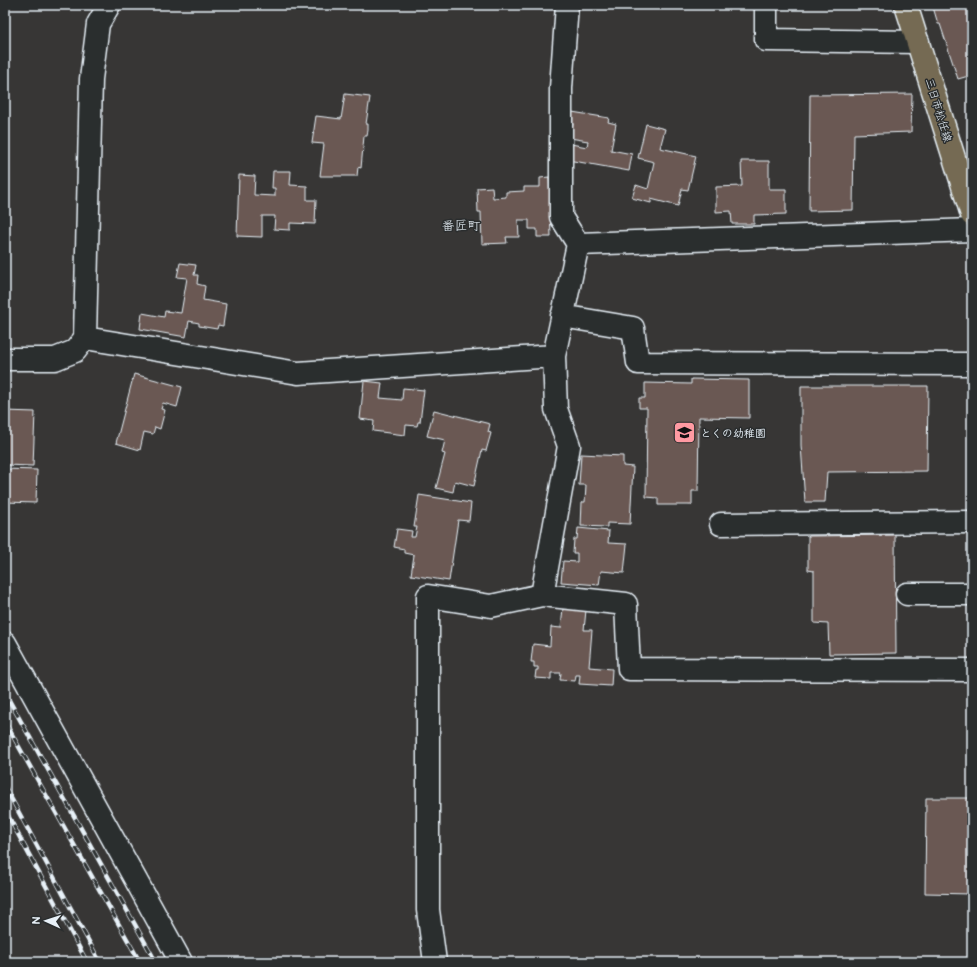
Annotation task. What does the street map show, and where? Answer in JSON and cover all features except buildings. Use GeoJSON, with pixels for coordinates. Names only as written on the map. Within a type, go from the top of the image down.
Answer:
{"type":"FeatureCollection","features":[{"type":"Feature","properties":{"kind":"main road","name":"三日市松任線"},"geometry":{"type":"LineString","coordinates":[[906,5],[972,215]]}},
{"type":"Feature","properties":{"kind":"street"},"geometry":{"type":"LineString","coordinates":[[5,359],[55,359],[75,351],[85,338],[92,79],[98,24],[109,5]]}},
{"type":"Feature","properties":{"kind":"street"},"geometry":{"type":"LineString","coordinates":[[542,595],[569,446],[556,409],[554,356],[578,244],[561,218],[561,88],[567,5]]}},
{"type":"Feature","properties":{"kind":"street"},"geometry":{"type":"LineString","coordinates":[[766,5],[766,40],[918,42]]}},
{"type":"Feature","properties":{"kind":"street"},"geometry":{"type":"LineString","coordinates":[[578,244],[972,230]]}},
{"type":"Feature","properties":{"kind":"street"},"geometry":{"type":"LineString","coordinates":[[562,316],[632,328],[638,363],[972,364]]}},
{"type":"Feature","properties":{"kind":"street"},"geometry":{"type":"LineString","coordinates":[[85,338],[298,373],[554,356]]}},
{"type":"Feature","properties":{"kind":"street"},"geometry":{"type":"LineString","coordinates":[[721,524],[972,522]]}},
{"type":"Feature","properties":{"kind":"street"},"geometry":{"type":"LineString","coordinates":[[908,594],[972,594]]}},
{"type":"Feature","properties":{"kind":"street"},"geometry":{"type":"LineString","coordinates":[[435,962],[428,910],[428,596],[491,606],[542,595],[626,604],[629,669],[972,670]]}},
{"type":"Feature","properties":{"kind":"street"},"geometry":{"type":"LineString","coordinates":[[5,643],[181,962]]}},
{"type":"Feature","properties":{"kind":"railway"},"geometry":{"type":"LineString","coordinates":[[5,693],[156,962]]}},
{"type":"Feature","properties":{"kind":"railway"},"geometry":{"type":"LineString","coordinates":[[5,722],[140,962]]}},
{"type":"Feature","properties":{"kind":"railway"},"geometry":{"type":"LineString","coordinates":[[5,787],[100,962]]}},
{"type":"Feature","properties":{"kind":"railway"},"geometry":{"type":"LineString","coordinates":[[5,810],[87,962]]}},
{"type":"Feature","properties":{"kind":"place","name":"とくの幼稚園"},"geometry":{"type":"Point","coordinates":[685,433]}},
{"type":"Feature","properties":{"kind":"district","name":"番匠町"},"geometry":{"type":"Point","coordinates":[461,225]}}]}
